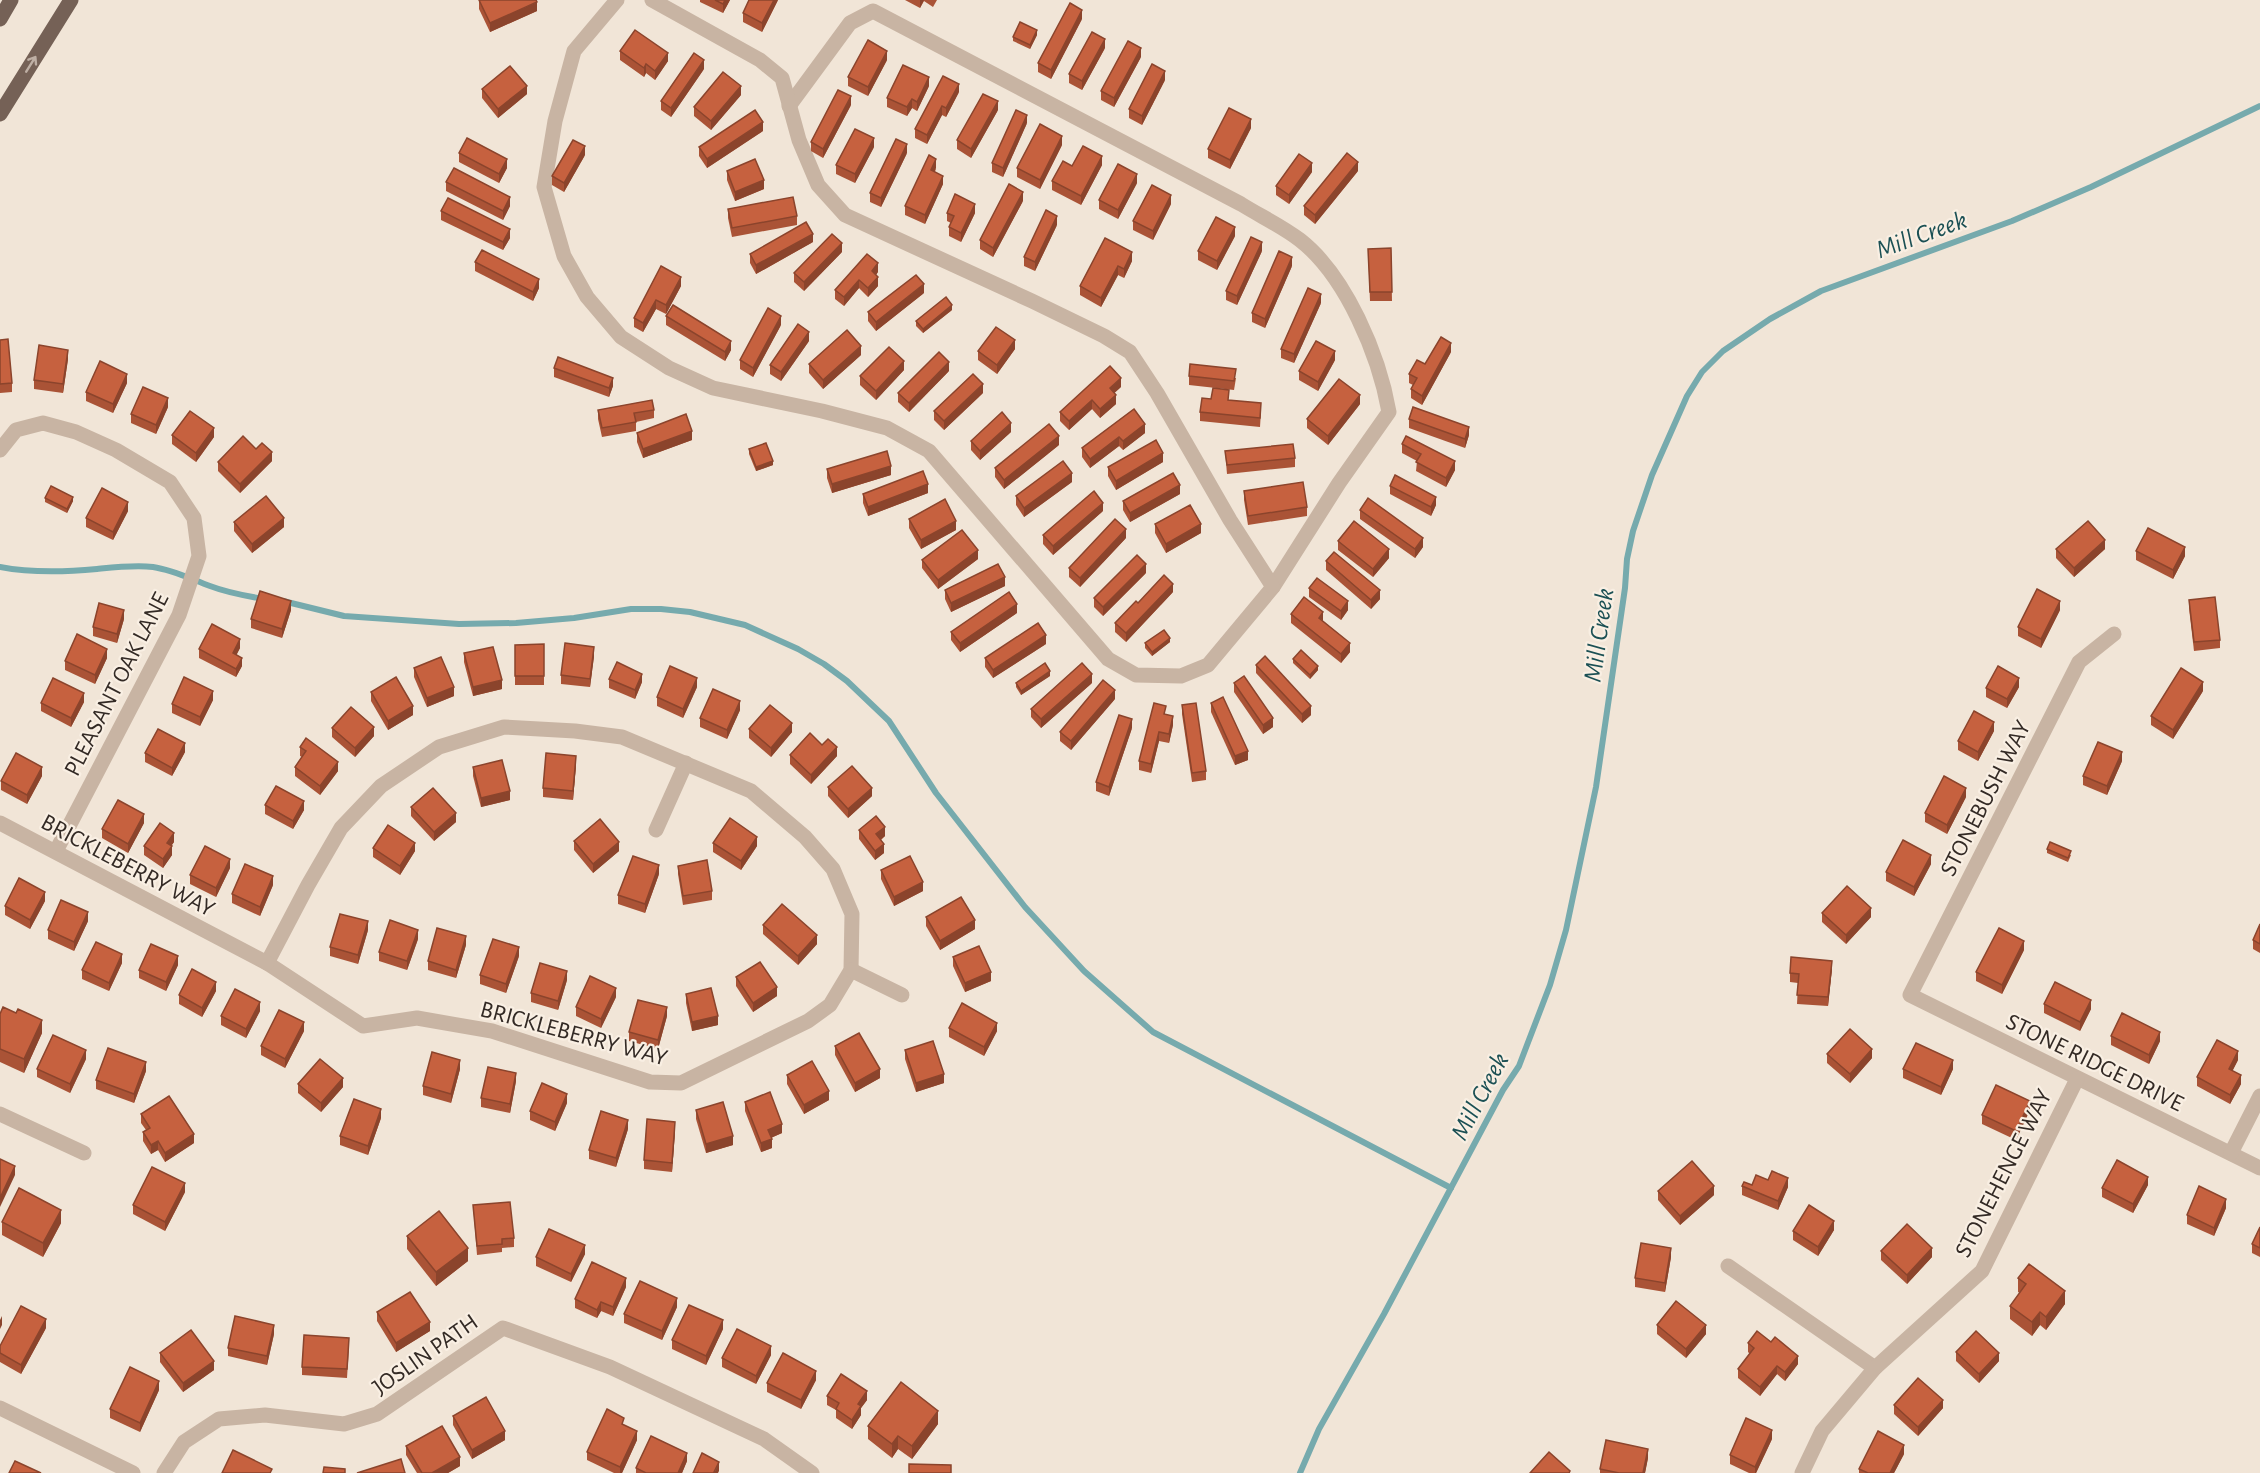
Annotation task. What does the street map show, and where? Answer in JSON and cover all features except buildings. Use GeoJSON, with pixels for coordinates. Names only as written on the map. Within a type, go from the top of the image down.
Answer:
{"type":"FeatureCollection","features":[{"type":"Feature","properties":{"kind":"main road"},"geometry":{"type":"LineString","coordinates":[[0,19],[11,0]]}},
{"type":"Feature","properties":{"kind":"main road"},"geometry":{"type":"LineString","coordinates":[[0,114],[71,0]]}},
{"type":"Feature","properties":{"kind":"street"},"geometry":{"type":"LineString","coordinates":[[617,0],[574,51],[555,121],[544,187],[564,256],[587,297],[621,337],[669,368],[713,388],[822,411],[887,428],[929,451],[1108,658],[1136,675],[1181,676],[1208,665],[1274,587],[1339,483],[1389,412],[1384,388],[1356,312],[1329,268],[1300,240],[1241,204],[873,11],[850,23],[789,105]]}},
{"type":"Feature","properties":{"kind":"street"},"geometry":{"type":"LineString","coordinates":[[652,0],[760,60],[782,78],[799,140],[818,185],[844,215],[1032,301],[1130,352],[1157,393],[1230,520],[1274,587]]}},
{"type":"Feature","properties":{"kind":"street","name":"PLEASANT OAK LANE"},"geometry":{"type":"LineString","coordinates":[[0,450],[16,430],[43,423],[76,432],[116,450],[170,482],[194,518],[199,556],[179,615],[56,851]]}},
{"type":"Feature","properties":{"kind":"street","name":"STONEBUSH WAY"},"geometry":{"type":"LineString","coordinates":[[1910,994],[2079,662],[2114,634]]}},
{"type":"Feature","properties":{"kind":"street","name":"BRICKLEBERRY WAY"},"geometry":{"type":"LineString","coordinates":[[0,823],[267,963],[363,1026],[417,1018],[492,1030],[592,1065],[650,1082],[681,1083],[808,1021],[830,1005],[851,970],[852,914],[833,869],[805,837],[751,791],[622,737],[574,731],[504,727],[439,747],[381,786],[341,828],[267,963]]}},
{"type":"Feature","properties":{"kind":"street"},"geometry":{"type":"LineString","coordinates":[[656,830],[686,763]]}},
{"type":"Feature","properties":{"kind":"street"},"geometry":{"type":"LineString","coordinates":[[851,970],[902,995]]}},
{"type":"Feature","properties":{"kind":"street","name":"STONE RIDGE DRIVE"},"geometry":{"type":"LineString","coordinates":[[1910,994],[2260,1168]]}},
{"type":"Feature","properties":{"kind":"street","name":"STONEHENGE WAY"},"geometry":{"type":"LineString","coordinates":[[1802,1473],[1822,1431],[1875,1368],[1982,1271],[2077,1078]]}},
{"type":"Feature","properties":{"kind":"street"},"geometry":{"type":"LineString","coordinates":[[2231,1154],[2260,1096]]}},
{"type":"Feature","properties":{"kind":"street"},"geometry":{"type":"LineString","coordinates":[[0,1114],[84,1153]]}},
{"type":"Feature","properties":{"kind":"street"},"geometry":{"type":"LineString","coordinates":[[1728,1266],[1875,1368]]}},
{"type":"Feature","properties":{"kind":"street","name":"JOSLIN PATH"},"geometry":{"type":"LineString","coordinates":[[164,1473],[184,1442],[219,1419],[265,1415],[344,1424],[377,1414],[503,1328],[621,1371],[764,1439],[812,1473]]}},
{"type":"Feature","properties":{"kind":"street"},"geometry":{"type":"LineString","coordinates":[[0,1408],[133,1473]]}},
{"type":"Feature","properties":{"kind":"waterway","name":"Mill Creek"},"geometry":{"type":"LineString","coordinates":[[1300,1473],[1319,1429],[1384,1314],[1503,1090],[1519,1066],[1550,985],[1566,930],[1596,787],[1625,588],[1627,559],[1633,531],[1652,475],[1687,396],[1702,372],[1723,351],[1770,319],[1821,291],[2012,221],[2091,187],[2260,106]]}},
{"type":"Feature","properties":{"kind":"waterway"},"geometry":{"type":"LineString","coordinates":[[0,567],[48,571],[125,566],[153,567],[175,572],[224,591],[264,599]]}},
{"type":"Feature","properties":{"kind":"waterway"},"geometry":{"type":"LineString","coordinates":[[283,601],[344,616],[459,624],[516,623],[574,618],[631,609],[661,609],[690,612],[745,625],[798,649],[847,681],[889,721],[936,793],[1025,907],[1084,971],[1153,1032],[1451,1188]]}}]}
